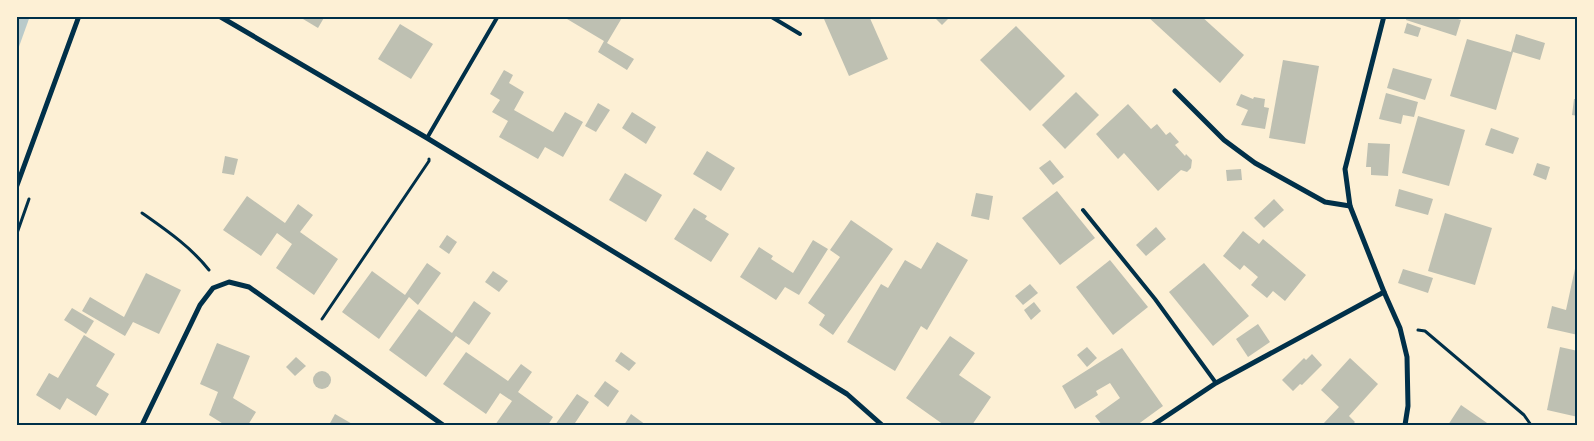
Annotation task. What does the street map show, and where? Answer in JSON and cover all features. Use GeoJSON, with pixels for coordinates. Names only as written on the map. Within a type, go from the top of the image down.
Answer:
{"type":"FeatureCollection","features":[{"type":"Feature","properties":{"kind":"street"},"geometry":{"type":"LineString","coordinates":[[16,188],[79,16]]}},
{"type":"Feature","properties":{"kind":"street"},"geometry":{"type":"LineString","coordinates":[[219,16],[428,138],[847,394],[882,425]]}},
{"type":"Feature","properties":{"kind":"street"},"geometry":{"type":"LineString","coordinates":[[1384,16],[1345,169],[1350,206],[1400,328],[1407,357],[1408,406],[1405,425]]}},
{"type":"Feature","properties":{"kind":"street"},"geometry":{"type":"LineString","coordinates":[[1176,91],[1224,140],[1255,163],[1325,202],[1350,206]]}},
{"type":"Feature","properties":{"kind":"street"},"geometry":{"type":"LineString","coordinates":[[142,425],[200,305],[213,288],[229,282],[249,287],[443,425]]}},
{"type":"Feature","properties":{"kind":"street"},"geometry":{"type":"LineString","coordinates":[[1153,425],[1216,383],[1384,292]]}},
{"type":"Feature","properties":{"kind":"lane"},"geometry":{"type":"LineString","coordinates":[[428,138],[498,16]]}},
{"type":"Feature","properties":{"kind":"lane"},"geometry":{"type":"LineString","coordinates":[[770,16],[800,34]]}},
{"type":"Feature","properties":{"kind":"lane"},"geometry":{"type":"LineString","coordinates":[[1083,210],[1155,299],[1216,383]]}},
{"type":"Feature","properties":{"kind":"path"},"geometry":{"type":"LineString","coordinates":[[313,332],[429,161],[428,138]]}},
{"type":"Feature","properties":{"kind":"path"},"geometry":{"type":"LineString","coordinates":[[142,212],[198,256],[218,286]]}},
{"type":"Feature","properties":{"kind":"path"},"geometry":{"type":"LineString","coordinates":[[1400,328],[1425,331],[1524,414],[1530,425]]}},
{"type":"Feature","properties":{"kind":"shaded area"},"geometry":{"type":"Polygon","coordinates":[[[16,16],[30,16],[16,55],[16,16]]]}},
{"type":"Feature","properties":{"kind":"building"},"geometry":{"type":"Polygon","coordinates":[[[305,16],[325,16],[318,28],[303,19],[305,16]]]}},
{"type":"Feature","properties":{"kind":"building"},"geometry":{"type":"Polygon","coordinates":[[[562,16],[623,16],[607,43],[634,59],[627,70],[598,52],[604,41],[562,16]]]}},
{"type":"Feature","properties":{"kind":"building"},"geometry":{"type":"Polygon","coordinates":[[[830,16],[869,16],[888,59],[849,76],[824,19],[830,16]]]}},
{"type":"Feature","properties":{"kind":"building"},"geometry":{"type":"Polygon","coordinates":[[[933,16],[951,16],[942,25],[933,16]]]}},
{"type":"Feature","properties":{"kind":"building"},"geometry":{"type":"Polygon","coordinates":[[[1147,16],[1201,16],[1244,55],[1220,83],[1147,16]]]}},
{"type":"Feature","properties":{"kind":"building"},"geometry":{"type":"Polygon","coordinates":[[[1407,16],[1449,16],[1461,20],[1456,36],[1406,20],[1407,16]]]}},
{"type":"Feature","properties":{"kind":"building"},"geometry":{"type":"Polygon","coordinates":[[[1407,23],[1421,28],[1418,37],[1404,33],[1407,23]]]}},
{"type":"Feature","properties":{"kind":"building"},"geometry":{"type":"Polygon","coordinates":[[[400,24],[433,44],[411,79],[378,59],[400,24]]]}},
{"type":"Feature","properties":{"kind":"building"},"geometry":{"type":"Polygon","coordinates":[[[1016,26],[1065,76],[1030,111],[980,60],[1016,26]]]}},
{"type":"Feature","properties":{"kind":"building"},"geometry":{"type":"Polygon","coordinates":[[[1516,34],[1545,43],[1540,60],[1513,52],[1496,110],[1450,96],[1467,39],[1511,52],[1516,34]]]}},
{"type":"Feature","properties":{"kind":"building"},"geometry":{"type":"Polygon","coordinates":[[[1283,60],[1319,66],[1305,144],[1269,138],[1283,60]]]}},
{"type":"Feature","properties":{"kind":"building"},"geometry":{"type":"Polygon","coordinates":[[[1393,68],[1432,79],[1425,100],[1387,88],[1393,68]]]}},
{"type":"Feature","properties":{"kind":"building"},"geometry":{"type":"Polygon","coordinates":[[[504,70],[513,75],[509,83],[524,92],[514,110],[553,132],[565,112],[583,122],[563,157],[545,147],[538,159],[499,137],[508,121],[492,112],[500,100],[490,94],[504,70]]]}},
{"type":"Feature","properties":{"kind":"building"},"geometry":{"type":"Polygon","coordinates":[[[1076,92],[1099,115],[1065,149],[1042,125],[1076,92]]]}},
{"type":"Feature","properties":{"kind":"building"},"geometry":{"type":"Polygon","coordinates":[[[1386,93],[1418,102],[1414,117],[1403,115],[1401,124],[1379,119],[1386,93]]]}},
{"type":"Feature","properties":{"kind":"building"},"geometry":{"type":"Polygon","coordinates":[[[1241,94],[1253,99],[1254,97],[1265,99],[1264,107],[1269,108],[1265,129],[1241,125],[1248,110],[1236,105],[1241,94]]]}},
{"type":"Feature","properties":{"kind":"building"},"geometry":{"type":"Polygon","coordinates":[[[1574,99],[1578,99],[1578,116],[1572,115],[1574,99]]]}},
{"type":"Feature","properties":{"kind":"building"},"geometry":{"type":"Polygon","coordinates":[[[598,103],[610,110],[596,132],[585,126],[598,103]]]}},
{"type":"Feature","properties":{"kind":"building"},"geometry":{"type":"Polygon","coordinates":[[[1128,104],[1151,129],[1157,124],[1166,135],[1170,132],[1179,142],[1175,145],[1185,156],[1186,154],[1192,160],[1191,168],[1187,172],[1181,170],[1158,191],[1124,153],[1118,159],[1096,134],[1128,104]]]}},
{"type":"Feature","properties":{"kind":"building"},"geometry":{"type":"Polygon","coordinates":[[[632,112],[656,127],[646,144],[622,128],[632,112]]]}},
{"type":"Feature","properties":{"kind":"building"},"geometry":{"type":"Polygon","coordinates":[[[1418,116],[1465,130],[1449,186],[1402,173],[1418,116]]]}},
{"type":"Feature","properties":{"kind":"building"},"geometry":{"type":"Polygon","coordinates":[[[1491,128],[1519,138],[1513,154],[1485,145],[1491,128]]]}},
{"type":"Feature","properties":{"kind":"building"},"geometry":{"type":"Polygon","coordinates":[[[1368,143],[1390,144],[1388,176],[1371,175],[1371,167],[1366,167],[1368,143]]]}},
{"type":"Feature","properties":{"kind":"building"},"geometry":{"type":"Polygon","coordinates":[[[707,151],[735,168],[721,191],[693,174],[707,151]]]}},
{"type":"Feature","properties":{"kind":"building"},"geometry":{"type":"Polygon","coordinates":[[[225,156],[238,159],[234,175],[222,173],[225,156]]]}},
{"type":"Feature","properties":{"kind":"building"},"geometry":{"type":"Polygon","coordinates":[[[1050,160],[1064,177],[1053,185],[1039,168],[1050,160]]]}},
{"type":"Feature","properties":{"kind":"building"},"geometry":{"type":"Polygon","coordinates":[[[1537,163],[1550,167],[1546,180],[1533,175],[1537,163]]]}},
{"type":"Feature","properties":{"kind":"building"},"geometry":{"type":"Polygon","coordinates":[[[1241,169],[1242,180],[1227,181],[1226,170],[1241,169]]]}},
{"type":"Feature","properties":{"kind":"building"},"geometry":{"type":"Polygon","coordinates":[[[625,173],[662,195],[646,222],[609,200],[625,173]]]}},
{"type":"Feature","properties":{"kind":"building"},"geometry":{"type":"Polygon","coordinates":[[[1399,189],[1433,199],[1428,215],[1395,206],[1399,189]]]}},
{"type":"Feature","properties":{"kind":"building"},"geometry":{"type":"Polygon","coordinates":[[[1057,191],[1095,238],[1060,265],[1022,218],[1057,191]]]}},
{"type":"Feature","properties":{"kind":"building"},"geometry":{"type":"Polygon","coordinates":[[[976,193],[993,196],[989,220],[971,216],[976,193]]]}},
{"type":"Feature","properties":{"kind":"building"},"geometry":{"type":"Polygon","coordinates":[[[247,196],[285,223],[298,204],[313,215],[300,232],[338,259],[314,295],[276,268],[292,244],[277,233],[261,256],[223,230],[247,196]]]}},
{"type":"Feature","properties":{"kind":"building"},"geometry":{"type":"Polygon","coordinates":[[[1274,199],[1284,210],[1264,228],[1254,218],[1274,199]]]}},
{"type":"Feature","properties":{"kind":"building"},"geometry":{"type":"Polygon","coordinates":[[[694,208],[707,216],[705,219],[729,234],[711,262],[674,239],[694,208]]]}},
{"type":"Feature","properties":{"kind":"building"},"geometry":{"type":"Polygon","coordinates":[[[1445,213],[1492,228],[1475,285],[1428,271],[1445,213]]]}},
{"type":"Feature","properties":{"kind":"building"},"geometry":{"type":"Polygon","coordinates":[[[851,220],[893,249],[833,335],[819,325],[825,315],[808,303],[840,257],[830,250],[851,220]]]}},
{"type":"Feature","properties":{"kind":"building"},"geometry":{"type":"Polygon","coordinates":[[[1156,227],[1166,239],[1146,256],[1136,245],[1156,227]]]}},
{"type":"Feature","properties":{"kind":"building"},"geometry":{"type":"Polygon","coordinates":[[[1243,231],[1259,244],[1263,239],[1306,275],[1285,301],[1273,291],[1267,298],[1251,285],[1258,277],[1244,265],[1240,270],[1223,256],[1243,231]]]}},
{"type":"Feature","properties":{"kind":"building"},"geometry":{"type":"Polygon","coordinates":[[[447,235],[457,242],[449,254],[439,247],[447,235]]]}},
{"type":"Feature","properties":{"kind":"building"},"geometry":{"type":"Polygon","coordinates":[[[813,240],[828,249],[799,295],[785,287],[776,300],[740,277],[759,247],[773,256],[771,259],[793,273],[813,240]]]}},
{"type":"Feature","properties":{"kind":"building"},"geometry":{"type":"Polygon","coordinates":[[[937,242],[968,260],[927,330],[921,326],[895,371],[847,342],[881,284],[888,288],[905,260],[921,269],[937,242]]]}},
{"type":"Feature","properties":{"kind":"building"},"geometry":{"type":"Polygon","coordinates":[[[1110,260],[1148,307],[1113,335],[1076,287],[1110,260]]]}},
{"type":"Feature","properties":{"kind":"building"},"geometry":{"type":"Polygon","coordinates":[[[427,263],[441,273],[418,305],[409,297],[379,339],[342,312],[372,271],[405,295],[427,263]]]}},
{"type":"Feature","properties":{"kind":"building"},"geometry":{"type":"Polygon","coordinates":[[[1204,263],[1249,316],[1213,346],[1169,292],[1204,263]]]}},
{"type":"Feature","properties":{"kind":"building"},"geometry":{"type":"Polygon","coordinates":[[[1576,264],[1578,265],[1578,335],[1547,328],[1552,306],[1566,310],[1576,264]]]}},
{"type":"Feature","properties":{"kind":"building"},"geometry":{"type":"Polygon","coordinates":[[[1403,269],[1433,278],[1428,293],[1398,283],[1403,269]]]}},
{"type":"Feature","properties":{"kind":"building"},"geometry":{"type":"Polygon","coordinates":[[[493,271],[508,281],[499,292],[485,282],[493,271]]]}},
{"type":"Feature","properties":{"kind":"building"},"geometry":{"type":"Polygon","coordinates":[[[146,273],[181,290],[159,334],[133,322],[125,336],[82,311],[90,297],[124,317],[146,273]]]}},
{"type":"Feature","properties":{"kind":"building"},"geometry":{"type":"Polygon","coordinates":[[[1030,284],[1038,293],[1023,305],[1015,296],[1030,284]]]}},
{"type":"Feature","properties":{"kind":"building"},"geometry":{"type":"Polygon","coordinates":[[[474,301],[491,313],[469,345],[456,336],[426,377],[389,350],[419,309],[452,333],[474,301]]]}},
{"type":"Feature","properties":{"kind":"building"},"geometry":{"type":"Polygon","coordinates":[[[1034,302],[1041,311],[1031,320],[1024,310],[1034,302]]]}},
{"type":"Feature","properties":{"kind":"building"},"geometry":{"type":"Polygon","coordinates":[[[72,308],[94,321],[86,334],[64,320],[72,308]]]}},
{"type":"Feature","properties":{"kind":"building"},"geometry":{"type":"Polygon","coordinates":[[[1258,324],[1270,342],[1248,357],[1236,339],[1258,324]]]}},
{"type":"Feature","properties":{"kind":"building"},"geometry":{"type":"Polygon","coordinates":[[[84,335],[115,354],[96,386],[109,394],[96,416],[67,398],[60,410],[36,395],[49,373],[58,378],[84,335]]]}},
{"type":"Feature","properties":{"kind":"building"},"geometry":{"type":"Polygon","coordinates":[[[950,336],[975,353],[959,375],[991,397],[972,425],[944,425],[906,398],[950,336]]]}},
{"type":"Feature","properties":{"kind":"building"},"geometry":{"type":"Polygon","coordinates":[[[217,343],[250,356],[233,398],[256,412],[248,425],[225,425],[209,415],[218,392],[200,384],[217,343]]]}},
{"type":"Feature","properties":{"kind":"building"},"geometry":{"type":"Polygon","coordinates":[[[1087,347],[1097,358],[1087,367],[1077,355],[1087,347]]]}},
{"type":"Feature","properties":{"kind":"building"},"geometry":{"type":"Polygon","coordinates":[[[1560,347],[1578,351],[1578,417],[1547,410],[1560,347]]]}},
{"type":"Feature","properties":{"kind":"building"},"geometry":{"type":"Polygon","coordinates":[[[1122,348],[1163,406],[1137,425],[1102,425],[1095,416],[1120,398],[1110,383],[1096,391],[1098,395],[1075,409],[1062,386],[1122,348]]]}},
{"type":"Feature","properties":{"kind":"building"},"geometry":{"type":"Polygon","coordinates":[[[466,352],[508,381],[521,364],[532,372],[518,392],[553,417],[548,425],[495,425],[512,401],[500,393],[486,414],[443,384],[466,352]]]}},
{"type":"Feature","properties":{"kind":"building"},"geometry":{"type":"Polygon","coordinates":[[[621,352],[636,363],[629,371],[615,361],[621,352]]]}},
{"type":"Feature","properties":{"kind":"building"},"geometry":{"type":"Polygon","coordinates":[[[1312,354],[1322,365],[1302,385],[1300,384],[1293,391],[1282,380],[1304,358],[1306,360],[1312,354]]]}},
{"type":"Feature","properties":{"kind":"building"},"geometry":{"type":"Polygon","coordinates":[[[296,357],[306,366],[295,376],[286,367],[296,357]]]}},
{"type":"Feature","properties":{"kind":"building"},"geometry":{"type":"Polygon","coordinates":[[[1350,358],[1378,384],[1349,416],[1355,422],[1352,425],[1324,425],[1339,407],[1321,390],[1350,358]]]}},
{"type":"Feature","properties":{"kind":"building"},"geometry":{"type":"Polygon","coordinates":[[[322,371],[328,374],[331,380],[328,386],[322,389],[316,386],[313,380],[316,374],[322,371]]]}},
{"type":"Feature","properties":{"kind":"building"},"geometry":{"type":"Polygon","coordinates":[[[605,381],[619,391],[608,407],[594,396],[605,381]]]}},
{"type":"Feature","properties":{"kind":"building"},"geometry":{"type":"Polygon","coordinates":[[[577,394],[589,402],[575,423],[577,425],[555,425],[577,394]]]}},
{"type":"Feature","properties":{"kind":"building"},"geometry":{"type":"Polygon","coordinates":[[[1461,405],[1490,425],[1448,425],[1461,405]]]}},
{"type":"Feature","properties":{"kind":"building"},"geometry":{"type":"Polygon","coordinates":[[[335,414],[354,425],[329,425],[335,414]]]}},
{"type":"Feature","properties":{"kind":"building"},"geometry":{"type":"Polygon","coordinates":[[[631,414],[646,425],[624,425],[631,414]]]}}]}
